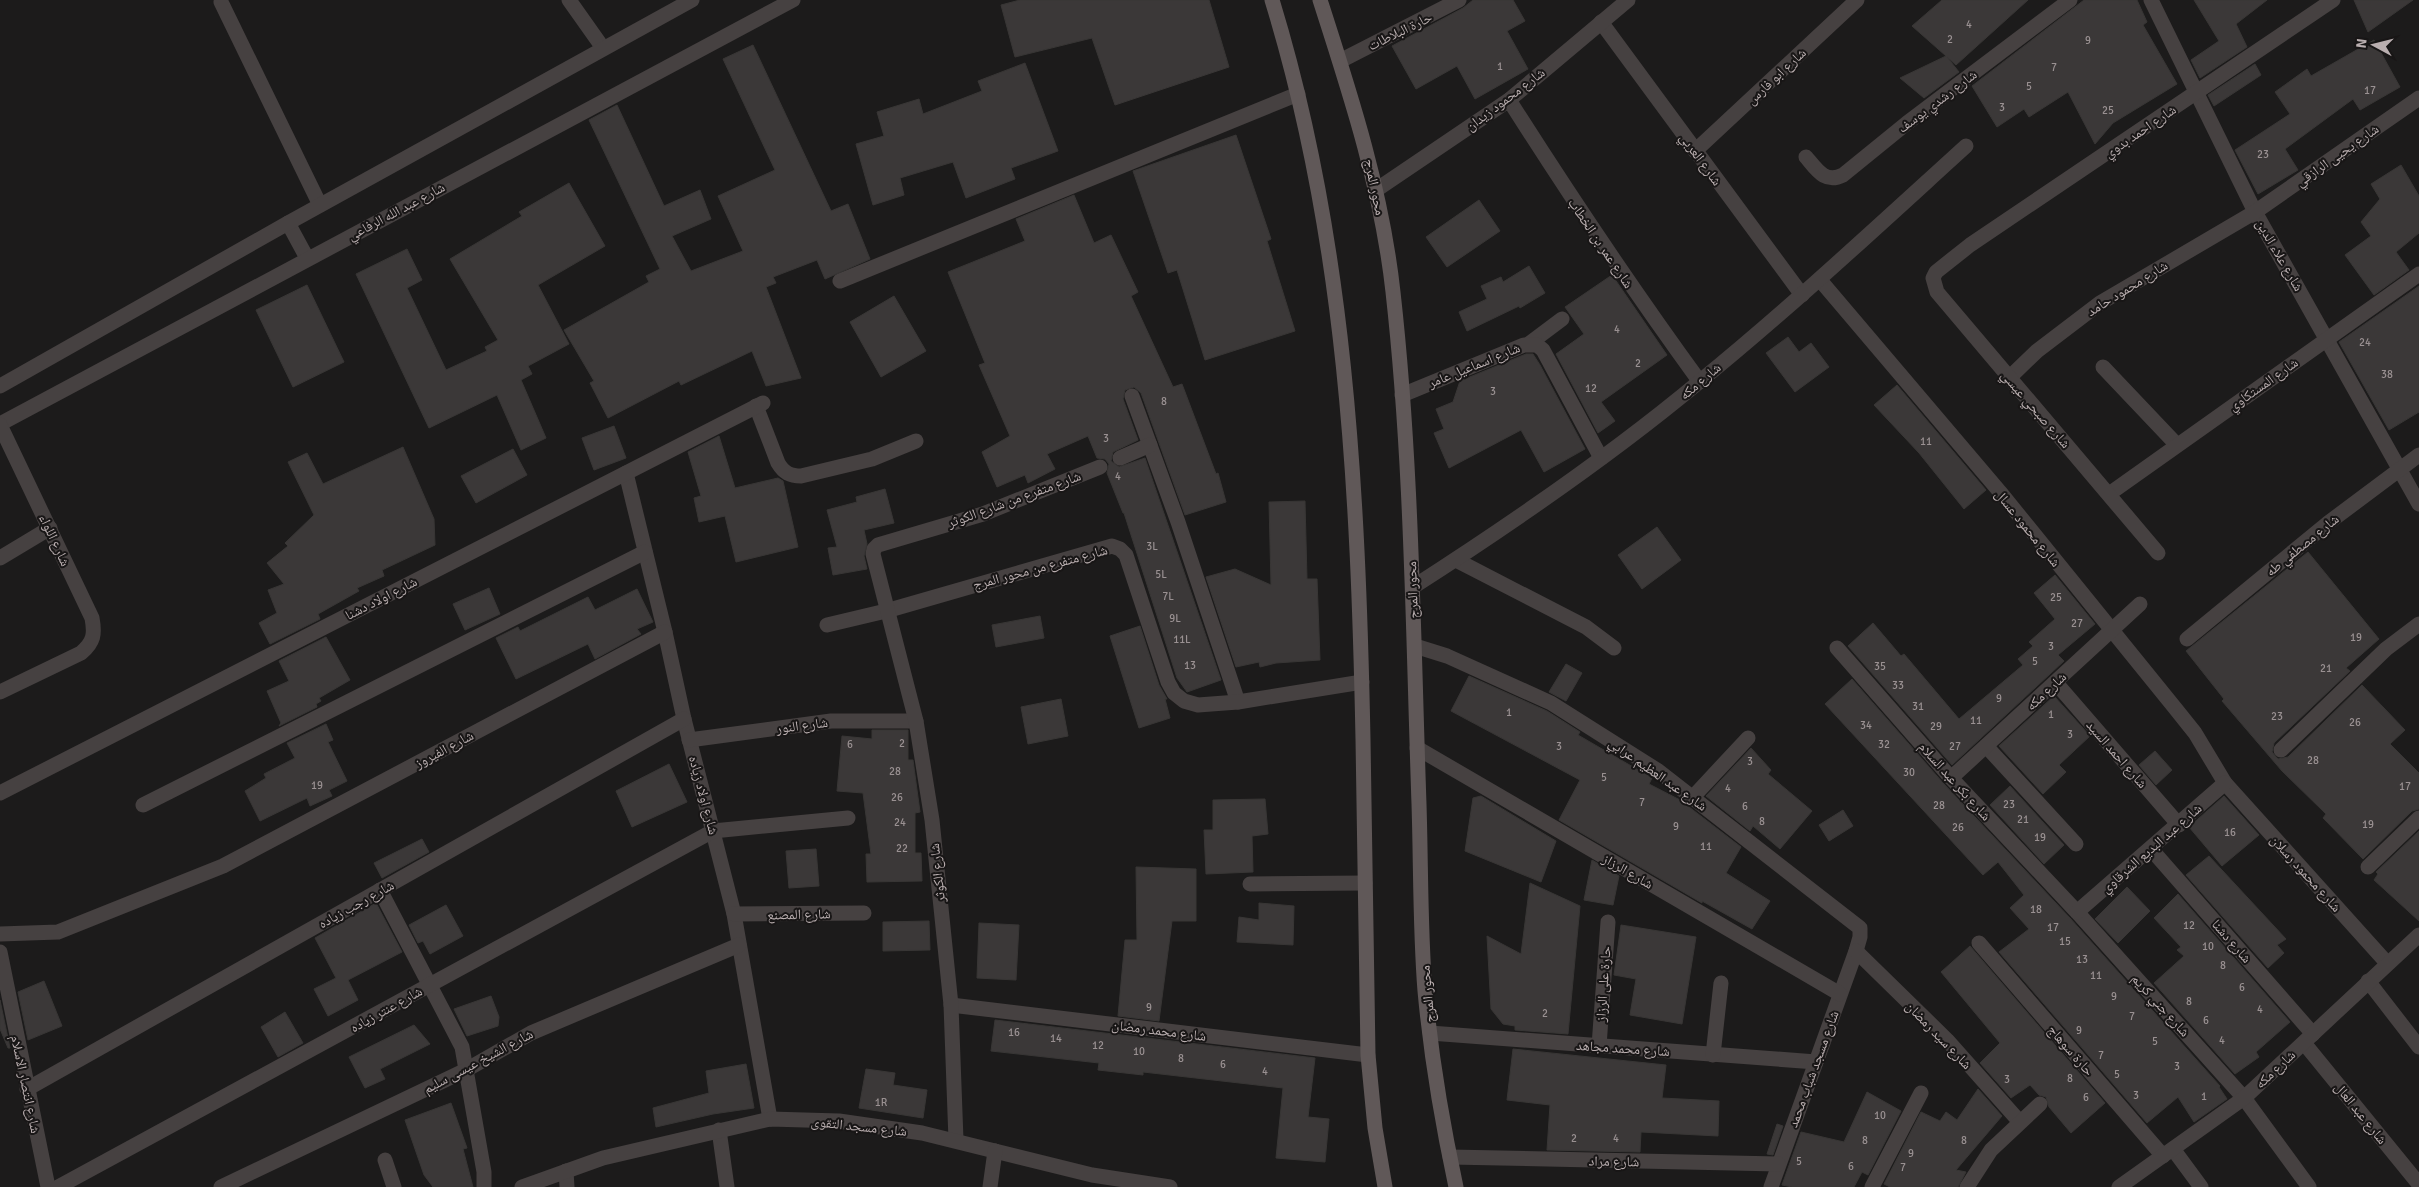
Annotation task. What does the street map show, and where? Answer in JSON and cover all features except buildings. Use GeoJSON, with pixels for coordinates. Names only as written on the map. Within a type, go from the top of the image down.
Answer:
{"type":"FeatureCollection","features":[{"type":"Feature","properties":{"kind":"main road"},"geometry":{"type":"LineString","coordinates":[[1272,0],[1298,94],[1324,215],[1346,387],[1358,534],[1368,1054],[1374,1128],[1385,1187]]}},
{"type":"Feature","properties":{"kind":"main road","name":"محور المرج"},"geometry":{"type":"LineString","coordinates":[[1320,0],[1340,61],[1376,190],[1393,292],[1402,395],[1413,587],[1425,989],[1430,1033],[1456,1187]]}},
{"type":"Feature","properties":{"kind":"street"},"geometry":{"type":"LineString","coordinates":[[569,0],[603,48]]}},
{"type":"Feature","properties":{"kind":"street"},"geometry":{"type":"LineString","coordinates":[[0,386],[288,222],[692,0]]}},
{"type":"Feature","properties":{"kind":"street","name":"شارع عبد الله الرفاعي"},"geometry":{"type":"LineString","coordinates":[[0,425],[307,258],[793,0]]}},
{"type":"Feature","properties":{"kind":"street","name":"حارة البلاطات"},"geometry":{"type":"LineString","coordinates":[[1340,61],[1459,0]]}},
{"type":"Feature","properties":{"kind":"street","name":"شارع محمود زيدان"},"geometry":{"type":"LineString","coordinates":[[1376,190],[1509,100],[1628,0]]}},
{"type":"Feature","properties":{"kind":"street","name":"شارع رشدي يوسف"},"geometry":{"type":"LineString","coordinates":[[1806,157],[1825,178],[1834,179],[1843,175],[1907,123],[2070,0]]}},
{"type":"Feature","properties":{"kind":"street","name":"شارع علاء الدين"},"geometry":{"type":"LineString","coordinates":[[2151,0],[2255,212],[2419,504]]}},
{"type":"Feature","properties":{"kind":"street","name":"شارع احمد بدوي"},"geometry":{"type":"LineString","coordinates":[[1947,263],[2333,0]]}},
{"type":"Feature","properties":{"kind":"street"},"geometry":{"type":"LineString","coordinates":[[220,2],[320,205]]}},
{"type":"Feature","properties":{"kind":"street","name":"شارع ابو فارس"},"geometry":{"type":"LineString","coordinates":[[1695,151],[1851,2]]}},
{"type":"Feature","properties":{"kind":"street","name":"شارع العربي"},"geometry":{"type":"LineString","coordinates":[[1601,22],[1802,295]]}},
{"type":"Feature","properties":{"kind":"street"},"geometry":{"type":"LineString","coordinates":[[840,281],[1298,94]]}},
{"type":"Feature","properties":{"kind":"street","name":"شارع يحيى الرازقي"},"geometry":{"type":"LineString","coordinates":[[2255,212],[2419,98]]}},
{"type":"Feature","properties":{"kind":"street","name":"شارع عمر بن الخطاب"},"geometry":{"type":"LineString","coordinates":[[1509,100],[1575,204],[1633,290],[1700,382]]}},
{"type":"Feature","properties":{"kind":"street","name":"شارع مكه"},"geometry":{"type":"LineString","coordinates":[[1413,587],[1456,560],[1601,458],[1700,382],[1820,280],[1966,146]]}},
{"type":"Feature","properties":{"kind":"street","name":"شارع محمود حامد"},"geometry":{"type":"LineString","coordinates":[[2009,378],[2037,351],[2100,303],[2255,212]]}},
{"type":"Feature","properties":{"kind":"street"},"geometry":{"type":"LineString","coordinates":[[288,222],[307,258]]}},
{"type":"Feature","properties":{"kind":"street","name":"شارع صبحي عيسي"},"geometry":{"type":"LineString","coordinates":[[1947,263],[1936,272],[1933,278],[1937,292],[2158,553]]}},
{"type":"Feature","properties":{"kind":"street","name":"شارع المستكاوي"},"geometry":{"type":"LineString","coordinates":[[2109,494],[2419,274]]}},
{"type":"Feature","properties":{"kind":"street","name":"شارع محمود عسال"},"geometry":{"type":"LineString","coordinates":[[1820,280],[2000,492],[2195,733],[2225,783]]}},
{"type":"Feature","properties":{"kind":"street"},"geometry":{"type":"LineString","coordinates":[[1530,343],[1562,319]]}},
{"type":"Feature","properties":{"kind":"street","name":"شارع اسماعيل عامر"},"geometry":{"type":"LineString","coordinates":[[1402,395],[1530,343],[1537,345],[1543,350],[1601,458]]}},
{"type":"Feature","properties":{"kind":"street"},"geometry":{"type":"LineString","coordinates":[[2103,367],[2178,445]]}},
{"type":"Feature","properties":{"kind":"street"},"geometry":{"type":"LineString","coordinates":[[1132,396],[1238,702]]}},
{"type":"Feature","properties":{"kind":"street","name":"شارع اولاد دشنا"},"geometry":{"type":"LineString","coordinates":[[0,792],[759,404],[778,463],[783,471],[792,476],[802,476],[872,459],[916,441]]}},
{"type":"Feature","properties":{"kind":"street","name":"شارع اللواء"},"geometry":{"type":"LineString","coordinates":[[0,425],[92,618],[94,637],[91,644],[81,653],[0,692]]}},
{"type":"Feature","properties":{"kind":"street"},"geometry":{"type":"LineString","coordinates":[[1120,458],[1150,445]]}},
{"type":"Feature","properties":{"kind":"street","name":"شارع مصطفي طه"},"geometry":{"type":"LineString","coordinates":[[2188,639],[2328,523],[2419,455]]}},
{"type":"Feature","properties":{"kind":"street","name":"شارع متفرع من شارع الكوثر"},"geometry":{"type":"LineString","coordinates":[[886,611],[873,554],[874,549],[878,545],[983,514],[1100,467]]}},
{"type":"Feature","properties":{"kind":"street","name":"شارع اولاد زياده"},"geometry":{"type":"LineString","coordinates":[[626,473],[689,740],[734,914],[770,1119]]}},
{"type":"Feature","properties":{"kind":"street"},"geometry":{"type":"LineString","coordinates":[[0,558],[50,528]]}},
{"type":"Feature","properties":{"kind":"street","name":"شارع متفرع من محور المرج"},"geometry":{"type":"LineString","coordinates":[[827,625],[886,611],[1112,546],[1120,549],[1126,555],[1168,682],[1174,693],[1184,701],[1198,705],[1238,702],[1362,682]]}},
{"type":"Feature","properties":{"kind":"street"},"geometry":{"type":"LineString","coordinates":[[143,805],[645,552]]}},
{"type":"Feature","properties":{"kind":"street"},"geometry":{"type":"LineString","coordinates":[[1456,560],[1586,627],[1614,648]]}},
{"type":"Feature","properties":{"kind":"street","name":"شارع مكه"},"geometry":{"type":"LineString","coordinates":[[1951,778],[2140,604]]}},
{"type":"Feature","properties":{"kind":"street","name":"شارع الكوثر"},"geometry":{"type":"LineString","coordinates":[[886,611],[916,721],[932,820],[951,1005],[956,1140]]}},
{"type":"Feature","properties":{"kind":"street"},"geometry":{"type":"LineString","coordinates":[[2281,750],[2386,649],[2419,624]]}},
{"type":"Feature","properties":{"kind":"street","name":"شارع الفيروز"},"geometry":{"type":"LineString","coordinates":[[0,934],[58,932],[223,866],[665,632]]}},
{"type":"Feature","properties":{"kind":"street","name":"شارع عبد العظيم عرابي"},"geometry":{"type":"LineString","coordinates":[[1414,646],[1447,656],[1550,703],[1657,770],[1857,925],[1861,933],[1856,951]]}},
{"type":"Feature","properties":{"kind":"street","name":"شارع بكر عبد السلام"},"geometry":{"type":"LineString","coordinates":[[1837,648],[1951,778],[2077,912]]}},
{"type":"Feature","properties":{"kind":"street","name":"شارع احمد السيد"},"geometry":{"type":"LineString","coordinates":[[2056,683],[2178,825]]}},
{"type":"Feature","properties":{"kind":"street","name":"شارع رجب زياده"},"geometry":{"type":"LineString","coordinates":[[28,1089],[684,719]]}},
{"type":"Feature","properties":{"kind":"street","name":"شارع النور"},"geometry":{"type":"LineString","coordinates":[[689,740],[830,721],[916,721]]}},
{"type":"Feature","properties":{"kind":"street"},"geometry":{"type":"LineString","coordinates":[[1693,797],[1748,738]]}},
{"type":"Feature","properties":{"kind":"street"},"geometry":{"type":"LineString","coordinates":[[1986,746],[2076,844]]}},
{"type":"Feature","properties":{"kind":"street","name":"شارع الرزاز"},"geometry":{"type":"LineString","coordinates":[[1417,748],[1840,994]]}},
{"type":"Feature","properties":{"kind":"street","name":"شارع عبد البديع الشرقاوي"},"geometry":{"type":"LineString","coordinates":[[2077,912],[2225,783]]}},
{"type":"Feature","properties":{"kind":"street","name":"شارع محمود رسلان"},"geometry":{"type":"LineString","coordinates":[[2225,783],[2386,963]]}},
{"type":"Feature","properties":{"kind":"street"},"geometry":{"type":"LineString","coordinates":[[714,831],[848,818]]}},
{"type":"Feature","properties":{"kind":"street"},"geometry":{"type":"LineString","coordinates":[[2368,867],[2419,818]]}},
{"type":"Feature","properties":{"kind":"street","name":"شارع عنتر زياده"},"geometry":{"type":"LineString","coordinates":[[58,1187],[714,831]]}},
{"type":"Feature","properties":{"kind":"street","name":"شارع دشنا"},"geometry":{"type":"LineString","coordinates":[[2151,849],[2308,1038]]}},
{"type":"Feature","properties":{"kind":"street"},"geometry":{"type":"LineString","coordinates":[[1250,884],[1365,883]]}},
{"type":"Feature","properties":{"kind":"street"},"geometry":{"type":"LineString","coordinates":[[380,890],[462,1047],[484,1172],[484,1187]]}},
{"type":"Feature","properties":{"kind":"street","name":"شارع جني كريم"},"geometry":{"type":"LineString","coordinates":[[2077,912],[2244,1098],[2310,1187]]}},
{"type":"Feature","properties":{"kind":"street","name":"شارع المصنع"},"geometry":{"type":"LineString","coordinates":[[734,914],[864,913]]}},
{"type":"Feature","properties":{"kind":"street","name":"حارة على الرزاز"},"geometry":{"type":"LineString","coordinates":[[1598,1046],[1608,922]]}},
{"type":"Feature","properties":{"kind":"street","name":"شارع مكه"},"geometry":{"type":"LineString","coordinates":[[2119,1187],[2244,1098],[2386,963],[2419,935]]}},
{"type":"Feature","properties":{"kind":"street","name":"حارة سوهاج"},"geometry":{"type":"LineString","coordinates":[[1979,942],[2168,1153],[2201,1187]]}},
{"type":"Feature","properties":{"kind":"street","name":"شارع الشيخ عيسى سليم"},"geometry":{"type":"LineString","coordinates":[[221,1187],[466,1070],[531,1033],[740,945]]}},
{"type":"Feature","properties":{"kind":"street","name":"شارع مسجد شباب محمد"},"geometry":{"type":"LineString","coordinates":[[1771,1187],[1856,951]]}},
{"type":"Feature","properties":{"kind":"street","name":"شارع سيد رمضان"},"geometry":{"type":"LineString","coordinates":[[1856,951],[1947,1040],[2019,1121]]}},
{"type":"Feature","properties":{"kind":"street","name":"شارع انتصار الاسلام"},"geometry":{"type":"LineString","coordinates":[[0,952],[6,1018],[28,1089],[48,1187]]}},
{"type":"Feature","properties":{"kind":"street"},"geometry":{"type":"LineString","coordinates":[[2368,981],[2419,1047]]}},
{"type":"Feature","properties":{"kind":"street"},"geometry":{"type":"LineString","coordinates":[[1713,1055],[1721,984]]}},
{"type":"Feature","properties":{"kind":"street","name":"شارع محمد رمضان"},"geometry":{"type":"LineString","coordinates":[[951,1005],[1368,1054]]}},
{"type":"Feature","properties":{"kind":"street","name":"شارع محمد مجاهد"},"geometry":{"type":"LineString","coordinates":[[1430,1033],[1816,1062]]}},
{"type":"Feature","properties":{"kind":"street","name":"شارع عبد العال"},"geometry":{"type":"LineString","coordinates":[[2308,1038],[2419,1184]]}},
{"type":"Feature","properties":{"kind":"street"},"geometry":{"type":"LineString","coordinates":[[1872,1187],[1921,1093]]}},
{"type":"Feature","properties":{"kind":"street"},"geometry":{"type":"LineString","coordinates":[[1967,1187],[1991,1150],[2019,1121],[2040,1104]]}},
{"type":"Feature","properties":{"kind":"street","name":"شارع مسجد التقوى"},"geometry":{"type":"LineString","coordinates":[[522,1187],[603,1158],[770,1119],[839,1121],[956,1140],[1092,1175],[1170,1187]]}},
{"type":"Feature","properties":{"kind":"street"},"geometry":{"type":"LineString","coordinates":[[719,1130],[727,1187]]}},
{"type":"Feature","properties":{"kind":"street"},"geometry":{"type":"LineString","coordinates":[[990,1187],[995,1151]]}},
{"type":"Feature","properties":{"kind":"street","name":"شارع مراد"},"geometry":{"type":"LineString","coordinates":[[1450,1157],[1778,1164]]}},
{"type":"Feature","properties":{"kind":"street"},"geometry":{"type":"LineString","coordinates":[[385,1160],[394,1187]]}},
{"type":"Feature","properties":{"kind":"street"},"geometry":{"type":"LineString","coordinates":[[566,1172],[567,1187]]}}]}
